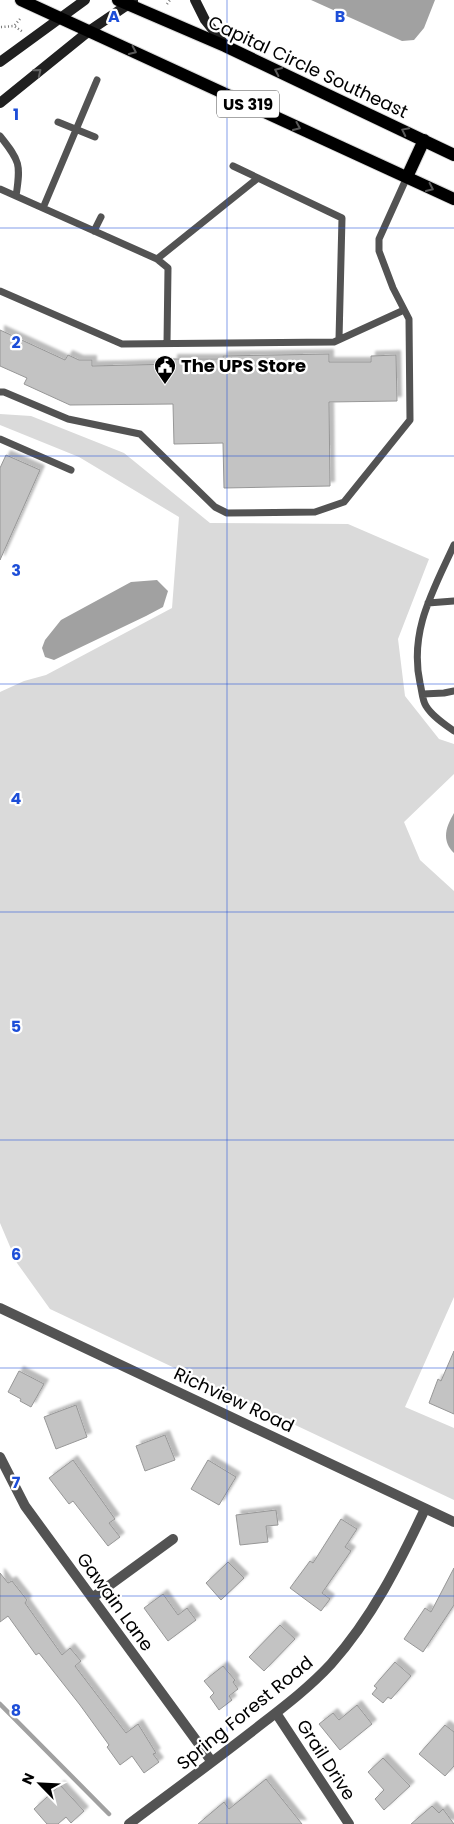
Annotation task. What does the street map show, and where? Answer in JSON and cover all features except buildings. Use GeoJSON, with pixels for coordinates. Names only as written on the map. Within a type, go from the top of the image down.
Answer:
{"type":"FeatureCollection","features":[{"type":"Feature","properties":{"kind":"main road","name":"US 319"},"geometry":{"type":"LineString","coordinates":[[21,0],[454,199]]}},
{"type":"Feature","properties":{"kind":"main road"},"geometry":{"type":"LineString","coordinates":[[0,62],[59,17],[85,0]]}},
{"type":"Feature","properties":{"kind":"main road"},"geometry":{"type":"LineString","coordinates":[[195,0],[205,20],[225,46]]}},
{"type":"Feature","properties":{"kind":"main road"},"geometry":{"type":"LineString","coordinates":[[0,103],[126,2]]}},
{"type":"Feature","properties":{"kind":"main road","name":"Capital Circle Southeast"},"geometry":{"type":"LineString","coordinates":[[126,2],[225,46],[454,155]]}},
{"type":"Feature","properties":{"kind":"main road"},"geometry":{"type":"LineString","coordinates":[[407,177],[424,140]]}},
{"type":"Feature","properties":{"kind":"street","name":"Richview Road"},"geometry":{"type":"LineString","coordinates":[[0,1308],[454,1522]]}},
{"type":"Feature","properties":{"kind":"street","name":"Gawain Lane"},"geometry":{"type":"LineString","coordinates":[[0,1457],[25,1506],[212,1762]]}},
{"type":"Feature","properties":{"kind":"street","name":"Spring Forest Road"},"geometry":{"type":"LineString","coordinates":[[129,1824],[308,1687],[353,1637],[375,1606],[425,1509]]}},
{"type":"Feature","properties":{"kind":"street"},"geometry":{"type":"LineString","coordinates":[[92,1598],[173,1539]]}},
{"type":"Feature","properties":{"kind":"street","name":"Grail Drive"},"geometry":{"type":"LineString","coordinates":[[276,1713],[349,1824]]}},
{"type":"Feature","properties":{"kind":"lane"},"geometry":{"type":"LineString","coordinates":[[43,208],[98,80]]}},
{"type":"Feature","properties":{"kind":"lane"},"geometry":{"type":"LineString","coordinates":[[58,122],[95,137]]}},
{"type":"Feature","properties":{"kind":"lane"},"geometry":{"type":"LineString","coordinates":[[0,136],[18,162],[20,172],[16,196]]}},
{"type":"Feature","properties":{"kind":"lane"},"geometry":{"type":"LineString","coordinates":[[233,166],[342,218],[339,339]]}},
{"type":"Feature","properties":{"kind":"lane"},"geometry":{"type":"LineString","coordinates":[[0,392],[68,419],[140,434],[215,507],[227,513],[315,512],[344,502],[410,420],[409,319],[393,288],[379,251],[378,239],[407,177]]}},
{"type":"Feature","properties":{"kind":"lane"},"geometry":{"type":"LineString","coordinates":[[157,259],[258,178]]}},
{"type":"Feature","properties":{"kind":"lane"},"geometry":{"type":"LineString","coordinates":[[0,189],[157,259],[168,268],[168,344]]}},
{"type":"Feature","properties":{"kind":"lane"},"geometry":{"type":"LineString","coordinates":[[94,231],[101,217]]}},
{"type":"Feature","properties":{"kind":"lane"},"geometry":{"type":"LineString","coordinates":[[0,291],[122,344],[334,342],[404,310]]}},
{"type":"Feature","properties":{"kind":"lane"},"geometry":{"type":"LineString","coordinates":[[0,438],[71,470]]}},
{"type":"Feature","properties":{"kind":"lane"},"geometry":{"type":"LineString","coordinates":[[454,545],[428,603],[418,635],[417,669],[425,705],[437,718],[454,731]]}},
{"type":"Feature","properties":{"kind":"lane"},"geometry":{"type":"LineString","coordinates":[[428,603],[454,601]]}},
{"type":"Feature","properties":{"kind":"lane"},"geometry":{"type":"LineString","coordinates":[[423,694],[454,691]]}},
{"type":"Feature","properties":{"kind":"path"},"geometry":{"type":"LineString","coordinates":[[167,4],[170,0]]}},
{"type":"Feature","properties":{"kind":"path"},"geometry":{"type":"LineString","coordinates":[[14,26],[20,19]]}},
{"type":"Feature","properties":{"kind":"path"},"geometry":{"type":"LineString","coordinates":[[1,27],[14,26],[25,32]]}},
{"type":"Feature","properties":{"kind":"shaded area"},"geometry":{"type":"Polygon","coordinates":[[[311,0],[435,0],[424,28],[414,40],[402,41],[311,0]]]}},
{"type":"Feature","properties":{"kind":"shaded area"},"geometry":{"type":"Polygon","coordinates":[[[0,414],[31,416],[124,453],[210,523],[348,524],[429,559],[398,639],[405,696],[439,739],[454,744],[454,774],[404,822],[420,860],[454,891],[454,1297],[405,1407],[454,1428],[454,1500],[50,1309],[17,1263],[0,1223],[0,692],[24,681],[46,675],[172,608],[179,517],[79,457],[0,425],[0,414]]]}},
{"type":"Feature","properties":{"kind":"shaded area"},"geometry":{"type":"Polygon","coordinates":[[[157,580],[168,591],[163,607],[54,660],[45,657],[42,648],[45,640],[61,620],[131,582],[157,580]]]}},
{"type":"Feature","properties":{"kind":"shaded area"},"geometry":{"type":"Polygon","coordinates":[[[454,813],[454,853],[447,843],[446,833],[454,813]]]}},
{"type":"Feature","properties":{"kind":"waterway"},"geometry":{"type":"LineString","coordinates":[[0,1704],[109,1814]]}},
{"type":"Feature","properties":{"kind":"place","name":"The UPS Store"},"geometry":{"type":"Point","coordinates":[165,385]}}]}
